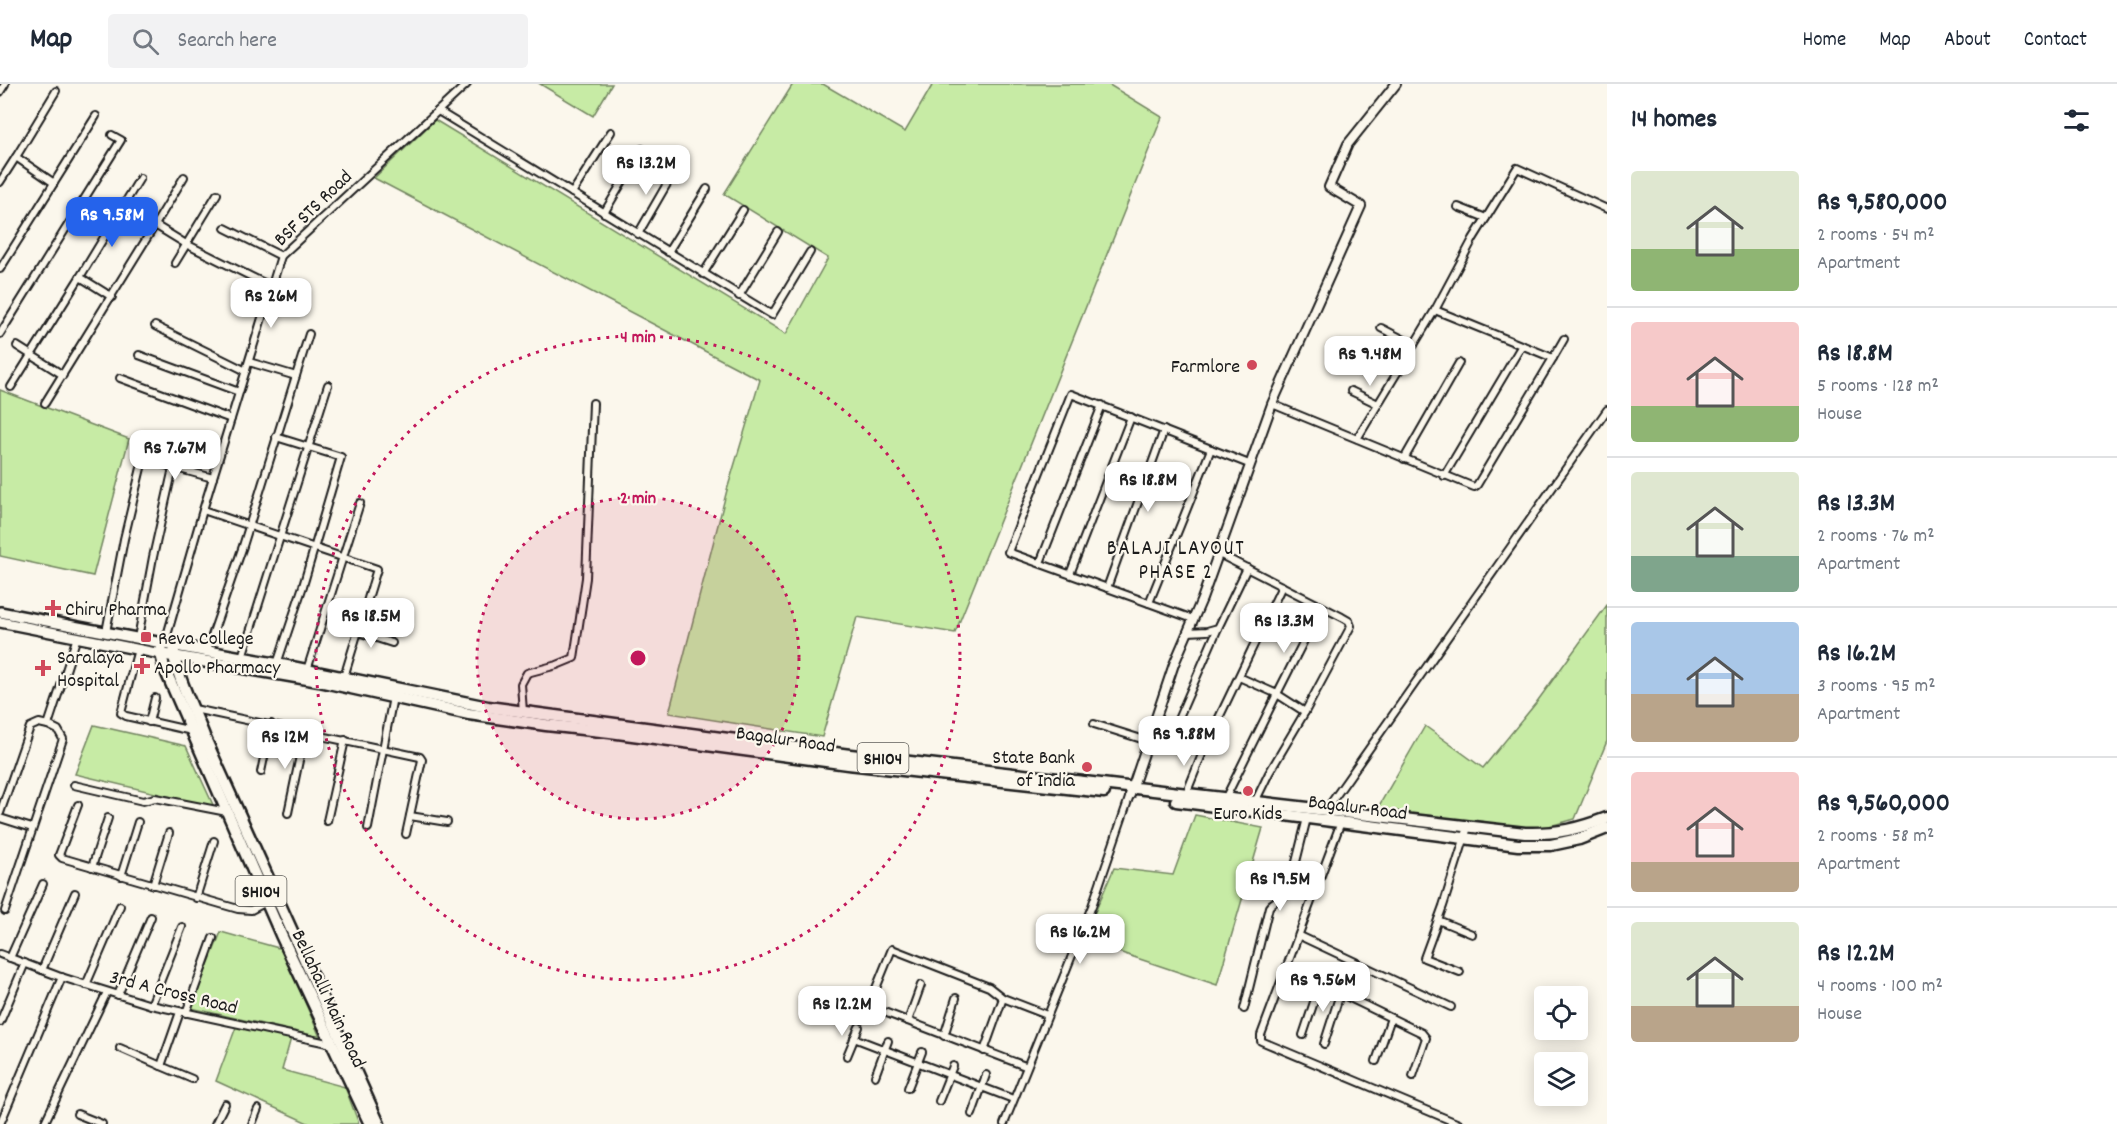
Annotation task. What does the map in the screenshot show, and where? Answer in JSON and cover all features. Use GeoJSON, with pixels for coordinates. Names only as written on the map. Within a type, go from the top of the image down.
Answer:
{"type":"FeatureCollection","features":[{"type":"Feature","properties":{"kind":"main road","name":"Bagalur Road"},"geometry":{"type":"LineString","coordinates":[[0,612],[138,638],[173,656],[319,681],[469,714],[546,725],[1131,792],[1307,818],[1325,815],[1341,822],[1464,839],[1551,845],[1579,839],[1607,828]]}},
{"type":"Feature","properties":{"kind":"main road","name":"Bagalur Road"},"geometry":{"type":"LineString","coordinates":[[0,622],[138,649],[161,648],[175,644],[488,707],[849,759]]}},
{"type":"Feature","properties":{"kind":"main road"},"geometry":{"type":"LineString","coordinates":[[173,656],[175,644]]}},
{"type":"Feature","properties":{"kind":"main road","name":"Bellahalli Main Road"},"geometry":{"type":"LineString","coordinates":[[161,648],[192,731],[266,902],[370,1124]]}},
{"type":"Feature","properties":{"kind":"main road","name":"Bellahalli Main Road"},"geometry":{"type":"LineString","coordinates":[[173,656],[204,736],[379,1124]]}},
{"type":"Feature","properties":{"kind":"main road","name":"Bagalur Road"},"geometry":{"type":"LineString","coordinates":[[1131,792],[1225,799],[1325,815],[1552,834],[1580,828],[1607,818]]}},
{"type":"Feature","properties":{"kind":"street"},"geometry":{"type":"LineString","coordinates":[[0,92],[5,84]]}},
{"type":"Feature","properties":{"kind":"street","name":"BSF STS Road"},"geometry":{"type":"LineString","coordinates":[[161,648],[168,632],[281,256],[467,84]]}},
{"type":"Feature","properties":{"kind":"street"},"geometry":{"type":"LineString","coordinates":[[1004,1124],[1025,1066],[1092,906],[1174,664],[1219,554],[1272,404],[1361,206],[1329,187],[1348,144],[1395,84]]}},
{"type":"Feature","properties":{"kind":"street"},"geometry":{"type":"LineString","coordinates":[[0,182],[56,91]]}},
{"type":"Feature","properties":{"kind":"street"},"geometry":{"type":"LineString","coordinates":[[438,111],[772,315],[810,252]]}},
{"type":"Feature","properties":{"kind":"street"},"geometry":{"type":"LineString","coordinates":[[0,269],[96,116]]}},
{"type":"Feature","properties":{"kind":"street"},"geometry":{"type":"LineString","coordinates":[[572,193],[611,132]]}},
{"type":"Feature","properties":{"kind":"street"},"geometry":{"type":"LineString","coordinates":[[0,333],[121,140],[112,135]]}},
{"type":"Feature","properties":{"kind":"street"},"geometry":{"type":"LineString","coordinates":[[604,213],[642,149]]}},
{"type":"Feature","properties":{"kind":"street"},"geometry":{"type":"LineString","coordinates":[[16,157],[54,183]]}},
{"type":"Feature","properties":{"kind":"street"},"geometry":{"type":"LineString","coordinates":[[1357,440],[1517,168],[1607,209]]}},
{"type":"Feature","properties":{"kind":"street"},"geometry":{"type":"LineString","coordinates":[[638,234],[675,170]]}},
{"type":"Feature","properties":{"kind":"street"},"geometry":{"type":"LineString","coordinates":[[45,404],[184,177]]}},
{"type":"Feature","properties":{"kind":"street"},"geometry":{"type":"LineString","coordinates":[[11,387],[140,178]]}},
{"type":"Feature","properties":{"kind":"street"},"geometry":{"type":"LineString","coordinates":[[668,252],[707,189]]}},
{"type":"Feature","properties":{"kind":"street"},"geometry":{"type":"LineString","coordinates":[[175,263],[217,194]]}},
{"type":"Feature","properties":{"kind":"street"},"geometry":{"type":"LineString","coordinates":[[123,206],[186,244],[272,287]]}},
{"type":"Feature","properties":{"kind":"street"},"geometry":{"type":"LineString","coordinates":[[1458,207],[1486,218]]}},
{"type":"Feature","properties":{"kind":"street"},"geometry":{"type":"LineString","coordinates":[[703,274],[743,210]]}},
{"type":"Feature","properties":{"kind":"street"},"geometry":{"type":"LineString","coordinates":[[225,228],[281,256]]}},
{"type":"Feature","properties":{"kind":"street"},"geometry":{"type":"LineString","coordinates":[[739,296],[778,232]]}},
{"type":"Feature","properties":{"kind":"street"},"geometry":{"type":"LineString","coordinates":[[80,277],[112,297]]}},
{"type":"Feature","properties":{"kind":"street"},"geometry":{"type":"LineString","coordinates":[[1435,309],[1553,358]]}},
{"type":"Feature","properties":{"kind":"street"},"geometry":{"type":"LineString","coordinates":[[155,326],[246,371]]}},
{"type":"Feature","properties":{"kind":"street"},"geometry":{"type":"LineString","coordinates":[[1381,328],[1414,345]]}},
{"type":"Feature","properties":{"kind":"street"},"geometry":{"type":"LineString","coordinates":[[207,650],[249,526],[309,334]]}},
{"type":"Feature","properties":{"kind":"street"},"geometry":{"type":"LineString","coordinates":[[1272,404],[1471,487],[1477,485],[1564,339]]}},
{"type":"Feature","properties":{"kind":"street"},"geometry":{"type":"LineString","coordinates":[[1444,476],[1522,345]]}},
{"type":"Feature","properties":{"kind":"street"},"geometry":{"type":"LineString","coordinates":[[17,346],[63,375]]}},
{"type":"Feature","properties":{"kind":"street"},"geometry":{"type":"LineString","coordinates":[[139,355],[240,392]]}},
{"type":"Feature","properties":{"kind":"street"},"geometry":{"type":"LineString","coordinates":[[1365,355],[1398,370]]}},
{"type":"Feature","properties":{"kind":"street"},"geometry":{"type":"LineString","coordinates":[[249,362],[296,376]]}},
{"type":"Feature","properties":{"kind":"street"},"geometry":{"type":"LineString","coordinates":[[1404,459],[1459,363]]}},
{"type":"Feature","properties":{"kind":"street"},"geometry":{"type":"LineString","coordinates":[[120,378],[231,419]]}},
{"type":"Feature","properties":{"kind":"street"},"geometry":{"type":"LineString","coordinates":[[242,657],[327,385]]}},
{"type":"Feature","properties":{"kind":"street"},"geometry":{"type":"LineString","coordinates":[[1351,391],[1378,404]]}},
{"type":"Feature","properties":{"kind":"street"},"geometry":{"type":"LineString","coordinates":[[1193,619],[1008,552],[1071,394],[1249,464]]}},
{"type":"Feature","properties":{"kind":"street"},"geometry":{"type":"LineString","coordinates":[[523,712],[521,684],[527,673],[574,658],[586,578],[593,403]]}},
{"type":"Feature","properties":{"kind":"street"},"geometry":{"type":"LineString","coordinates":[[1040,563],[1102,405]]}},
{"type":"Feature","properties":{"kind":"street"},"geometry":{"type":"LineString","coordinates":[[1325,815],[1607,410]]}},
{"type":"Feature","properties":{"kind":"street"},"geometry":{"type":"LineString","coordinates":[[1070,574],[1131,417]]}},
{"type":"Feature","properties":{"kind":"street"},"geometry":{"type":"LineString","coordinates":[[1107,588],[1164,430]]}},
{"type":"Feature","properties":{"kind":"street"},"geometry":{"type":"LineString","coordinates":[[276,437],[341,457],[277,664]]}},
{"type":"Feature","properties":{"kind":"street"},"geometry":{"type":"LineString","coordinates":[[106,632],[124,539],[146,447]]}},
{"type":"Feature","properties":{"kind":"street"},"geometry":{"type":"LineString","coordinates":[[1149,603],[1211,449]]}},
{"type":"Feature","properties":{"kind":"street"},"geometry":{"type":"LineString","coordinates":[[143,459],[213,478]]}},
{"type":"Feature","properties":{"kind":"street"},"geometry":{"type":"LineString","coordinates":[[138,638],[173,468]]}},
{"type":"Feature","properties":{"kind":"street"},"geometry":{"type":"LineString","coordinates":[[307,670],[360,503]]}},
{"type":"Feature","properties":{"kind":"street"},"geometry":{"type":"LineString","coordinates":[[203,510],[377,569],[344,677]]}},
{"type":"Feature","properties":{"kind":"street"},"geometry":{"type":"LineString","coordinates":[[1219,554],[1349,621],[1351,626],[1269,773],[1255,803]]}},
{"type":"Feature","properties":{"kind":"street"},"geometry":{"type":"LineString","coordinates":[[1176,724],[1247,568]]}},
{"type":"Feature","properties":{"kind":"street"},"geometry":{"type":"LineString","coordinates":[[1186,795],[1205,747],[1282,586]]}},
{"type":"Feature","properties":{"kind":"street"},"geometry":{"type":"LineString","coordinates":[[1225,799],[1321,607]]}},
{"type":"Feature","properties":{"kind":"street"},"geometry":{"type":"LineString","coordinates":[[1188,632],[1218,628]]}},
{"type":"Feature","properties":{"kind":"street"},"geometry":{"type":"LineString","coordinates":[[168,632],[175,644]]}},
{"type":"Feature","properties":{"kind":"street"},"geometry":{"type":"LineString","coordinates":[[358,632],[392,643]]}},
{"type":"Feature","properties":{"kind":"street"},"geometry":{"type":"LineString","coordinates":[[48,726],[77,637]]}},
{"type":"Feature","properties":{"kind":"street"},"geometry":{"type":"LineString","coordinates":[[138,649],[121,711],[126,716],[192,731]]}},
{"type":"Feature","properties":{"kind":"street"},"geometry":{"type":"LineString","coordinates":[[1239,676],[1277,694],[1305,712]]}},
{"type":"Feature","properties":{"kind":"street"},"geometry":{"type":"LineString","coordinates":[[368,828],[393,697]]}},
{"type":"Feature","properties":{"kind":"street"},"geometry":{"type":"LineString","coordinates":[[149,722],[154,698]]}},
{"type":"Feature","properties":{"kind":"street"},"geometry":{"type":"LineString","coordinates":[[194,709],[384,747],[422,758],[406,834]]}},
{"type":"Feature","properties":{"kind":"street"},"geometry":{"type":"LineString","coordinates":[[5,911],[63,739],[58,730],[39,723],[30,727],[0,816],[32,828]]}},
{"type":"Feature","properties":{"kind":"street"},"geometry":{"type":"LineString","coordinates":[[261,772],[271,724]]}},
{"type":"Feature","properties":{"kind":"street"},"geometry":{"type":"LineString","coordinates":[[1094,724],[1148,741]]}},
{"type":"Feature","properties":{"kind":"street"},"geometry":{"type":"LineString","coordinates":[[1154,724],[1205,747]]}},
{"type":"Feature","properties":{"kind":"street"},"geometry":{"type":"LineString","coordinates":[[288,813],[305,732]]}},
{"type":"Feature","properties":{"kind":"street"},"geometry":{"type":"LineString","coordinates":[[327,821],[345,740]]}},
{"type":"Feature","properties":{"kind":"street"},"geometry":{"type":"LineString","coordinates":[[74,785],[143,801],[155,798],[227,812]]}},
{"type":"Feature","properties":{"kind":"street"},"geometry":{"type":"LineString","coordinates":[[78,805],[59,855],[62,858],[196,898],[245,910],[251,910],[266,902]]}},
{"type":"Feature","properties":{"kind":"street"},"geometry":{"type":"LineString","coordinates":[[411,816],[447,822]]}},
{"type":"Feature","properties":{"kind":"street"},"geometry":{"type":"LineString","coordinates":[[92,867],[108,818]]}},
{"type":"Feature","properties":{"kind":"street"},"geometry":{"type":"LineString","coordinates":[[1244,1009],[1269,907],[1289,890],[1307,818]]}},
{"type":"Feature","properties":{"kind":"street"},"geometry":{"type":"LineString","coordinates":[[121,876],[138,822]]}},
{"type":"Feature","properties":{"kind":"street"},"geometry":{"type":"LineString","coordinates":[[1341,822],[1261,1035],[1261,1041],[1449,1122],[1459,1124]]}},
{"type":"Feature","properties":{"kind":"street"},"geometry":{"type":"LineString","coordinates":[[1460,972],[1424,958],[1468,827]]}},
{"type":"Feature","properties":{"kind":"street"},"geometry":{"type":"LineString","coordinates":[[153,885],[169,833]]}},
{"type":"Feature","properties":{"kind":"street"},"geometry":{"type":"LineString","coordinates":[[196,898],[214,841]]}},
{"type":"Feature","properties":{"kind":"street"},"geometry":{"type":"LineString","coordinates":[[10,958],[43,884]]}},
{"type":"Feature","properties":{"kind":"street"},"geometry":{"type":"LineString","coordinates":[[42,970],[75,893]]}},
{"type":"Feature","properties":{"kind":"street"},"geometry":{"type":"LineString","coordinates":[[86,985],[120,906]]}},
{"type":"Feature","properties":{"kind":"street"},"geometry":{"type":"LineString","coordinates":[[118,995],[151,917]]}},
{"type":"Feature","properties":{"kind":"street"},"geometry":{"type":"LineString","coordinates":[[1438,920],[1472,934]]}},
{"type":"Feature","properties":{"kind":"street"},"geometry":{"type":"LineString","coordinates":[[151,1005],[182,927]]}},
{"type":"Feature","properties":{"kind":"street"},"geometry":{"type":"LineString","coordinates":[[1300,936],[1451,1007]]}},
{"type":"Feature","properties":{"kind":"street"},"geometry":{"type":"LineString","coordinates":[[161,1066],[213,938]]}},
{"type":"Feature","properties":{"kind":"street"},"geometry":{"type":"LineString","coordinates":[[1025,1066],[984,1052],[872,1005],[872,998],[892,949],[989,987],[1003,998],[1047,1015]]}},
{"type":"Feature","properties":{"kind":"street","name":"3rd A Cross Road"},"geometry":{"type":"LineString","coordinates":[[0,954],[86,985],[151,1005],[344,1047]]}},
{"type":"Feature","properties":{"kind":"street"},"geometry":{"type":"LineString","coordinates":[[0,1022],[25,963]]}},
{"type":"Feature","properties":{"kind":"street"},"geometry":{"type":"LineString","coordinates":[[1288,968],[1422,1033],[1426,1038],[1413,1076]]}},
{"type":"Feature","properties":{"kind":"street"},"geometry":{"type":"LineString","coordinates":[[0,1124],[63,977]]}},
{"type":"Feature","properties":{"kind":"street"},"geometry":{"type":"LineString","coordinates":[[1303,1035],[1320,984]]}},
{"type":"Feature","properties":{"kind":"street"},"geometry":{"type":"LineString","coordinates":[[908,1021],[921,985]]}},
{"type":"Feature","properties":{"kind":"street"},"geometry":{"type":"LineString","coordinates":[[44,1124],[107,992]]}},
{"type":"Feature","properties":{"kind":"street"},"geometry":{"type":"LineString","coordinates":[[1324,1044],[1340,994]]}},
{"type":"Feature","properties":{"kind":"street"},"geometry":{"type":"LineString","coordinates":[[944,1036],[957,998]]}},
{"type":"Feature","properties":{"kind":"street"},"geometry":{"type":"LineString","coordinates":[[984,1052],[1003,998]]}},
{"type":"Feature","properties":{"kind":"street"},"geometry":{"type":"LineString","coordinates":[[1376,1061],[1391,1018]]}},
{"type":"Feature","properties":{"kind":"street"},"geometry":{"type":"LineString","coordinates":[[847,1056],[859,1027]]}},
{"type":"Feature","properties":{"kind":"street"},"geometry":{"type":"LineString","coordinates":[[854,1038],[1013,1100]]}},
{"type":"Feature","properties":{"kind":"street"},"geometry":{"type":"LineString","coordinates":[[875,1076],[888,1041]]}},
{"type":"Feature","properties":{"kind":"street"},"geometry":{"type":"LineString","coordinates":[[120,1048],[192,1079]]}},
{"type":"Feature","properties":{"kind":"street"},"geometry":{"type":"LineString","coordinates":[[908,1088],[922,1052]]}},
{"type":"Feature","properties":{"kind":"street"},"geometry":{"type":"LineString","coordinates":[[939,1101],[953,1066]]}},
{"type":"Feature","properties":{"kind":"street"},"geometry":{"type":"LineString","coordinates":[[972,1114],[986,1075]]}},
{"type":"Feature","properties":{"kind":"street"},"geometry":{"type":"LineString","coordinates":[[215,1124],[225,1104]]}},
{"type":"Feature","properties":{"kind":"street"},"geometry":{"type":"LineString","coordinates":[[252,1124],[258,1109]]}},
{"type":"Feature","properties":{"kind":"street"},"geometry":{"type":"LineString","coordinates":[[77,1114],[102,1124]]}},
{"type":"Feature","properties":{"kind":"green space"},"geometry":{"type":"Polygon","coordinates":[[[540,84],[612,84],[593,116],[540,84]]]}},
{"type":"Feature","properties":{"kind":"green space"},"geometry":{"type":"Polygon","coordinates":[[[793,84],[823,84],[905,132],[933,84],[1108,84],[1162,117],[955,633],[857,617],[822,737],[669,713],[727,490],[760,380],[374,178],[435,120],[786,334],[828,258],[724,194],[793,84]]]}},
{"type":"Feature","properties":{"kind":"green space"},"geometry":{"type":"Polygon","coordinates":[[[0,390],[129,439],[93,576],[0,556],[0,390]]]}},
{"type":"Feature","properties":{"kind":"green space"},"geometry":{"type":"Polygon","coordinates":[[[1607,605],[1607,741],[1575,819],[1539,829],[1376,811],[1425,726],[1483,768],[1536,703],[1607,605]]]}},
{"type":"Feature","properties":{"kind":"green space"},"geometry":{"type":"Polygon","coordinates":[[[94,725],[186,746],[214,807],[75,774],[94,725]]]}},
{"type":"Feature","properties":{"kind":"green space"},"geometry":{"type":"Polygon","coordinates":[[[1195,815],[1263,828],[1217,985],[1083,940],[1114,868],[1173,875],[1195,815]]]}},
{"type":"Feature","properties":{"kind":"green space"},"geometry":{"type":"Polygon","coordinates":[[[221,932],[282,949],[320,1037],[191,1008],[221,932]]]}},
{"type":"Feature","properties":{"kind":"green space"},"geometry":{"type":"Polygon","coordinates":[[[236,1027],[291,1038],[282,1070],[345,1087],[359,1124],[310,1124],[216,1081],[236,1027]]]}},
{"type":"Feature","properties":{"kind":"place","name":"Farmlore"},"geometry":{"type":"Point","coordinates":[1252,365]}},
{"type":"Feature","properties":{"kind":"place","name":"Chiru Pharma"},"geometry":{"type":"Point","coordinates":[53,608]}},
{"type":"Feature","properties":{"kind":"place","name":"Reva College"},"geometry":{"type":"Point","coordinates":[146,637]}},
{"type":"Feature","properties":{"kind":"place","name":"Apollo Pharmacy"},"geometry":{"type":"Point","coordinates":[142,666]}},
{"type":"Feature","properties":{"kind":"place","name":"Saralaya Hospital"},"geometry":{"type":"Point","coordinates":[43,668]}},
{"type":"Feature","properties":{"kind":"place","name":"State Bank of India"},"geometry":{"type":"Point","coordinates":[1087,767]}},
{"type":"Feature","properties":{"kind":"place","name":"Euro Kids"},"geometry":{"type":"Point","coordinates":[1248,791]}},
{"type":"Feature","properties":{"kind":"district","name":"BALAJI LAYOUT PHASE 2"},"geometry":{"type":"Point","coordinates":[1176,559]}}]}
